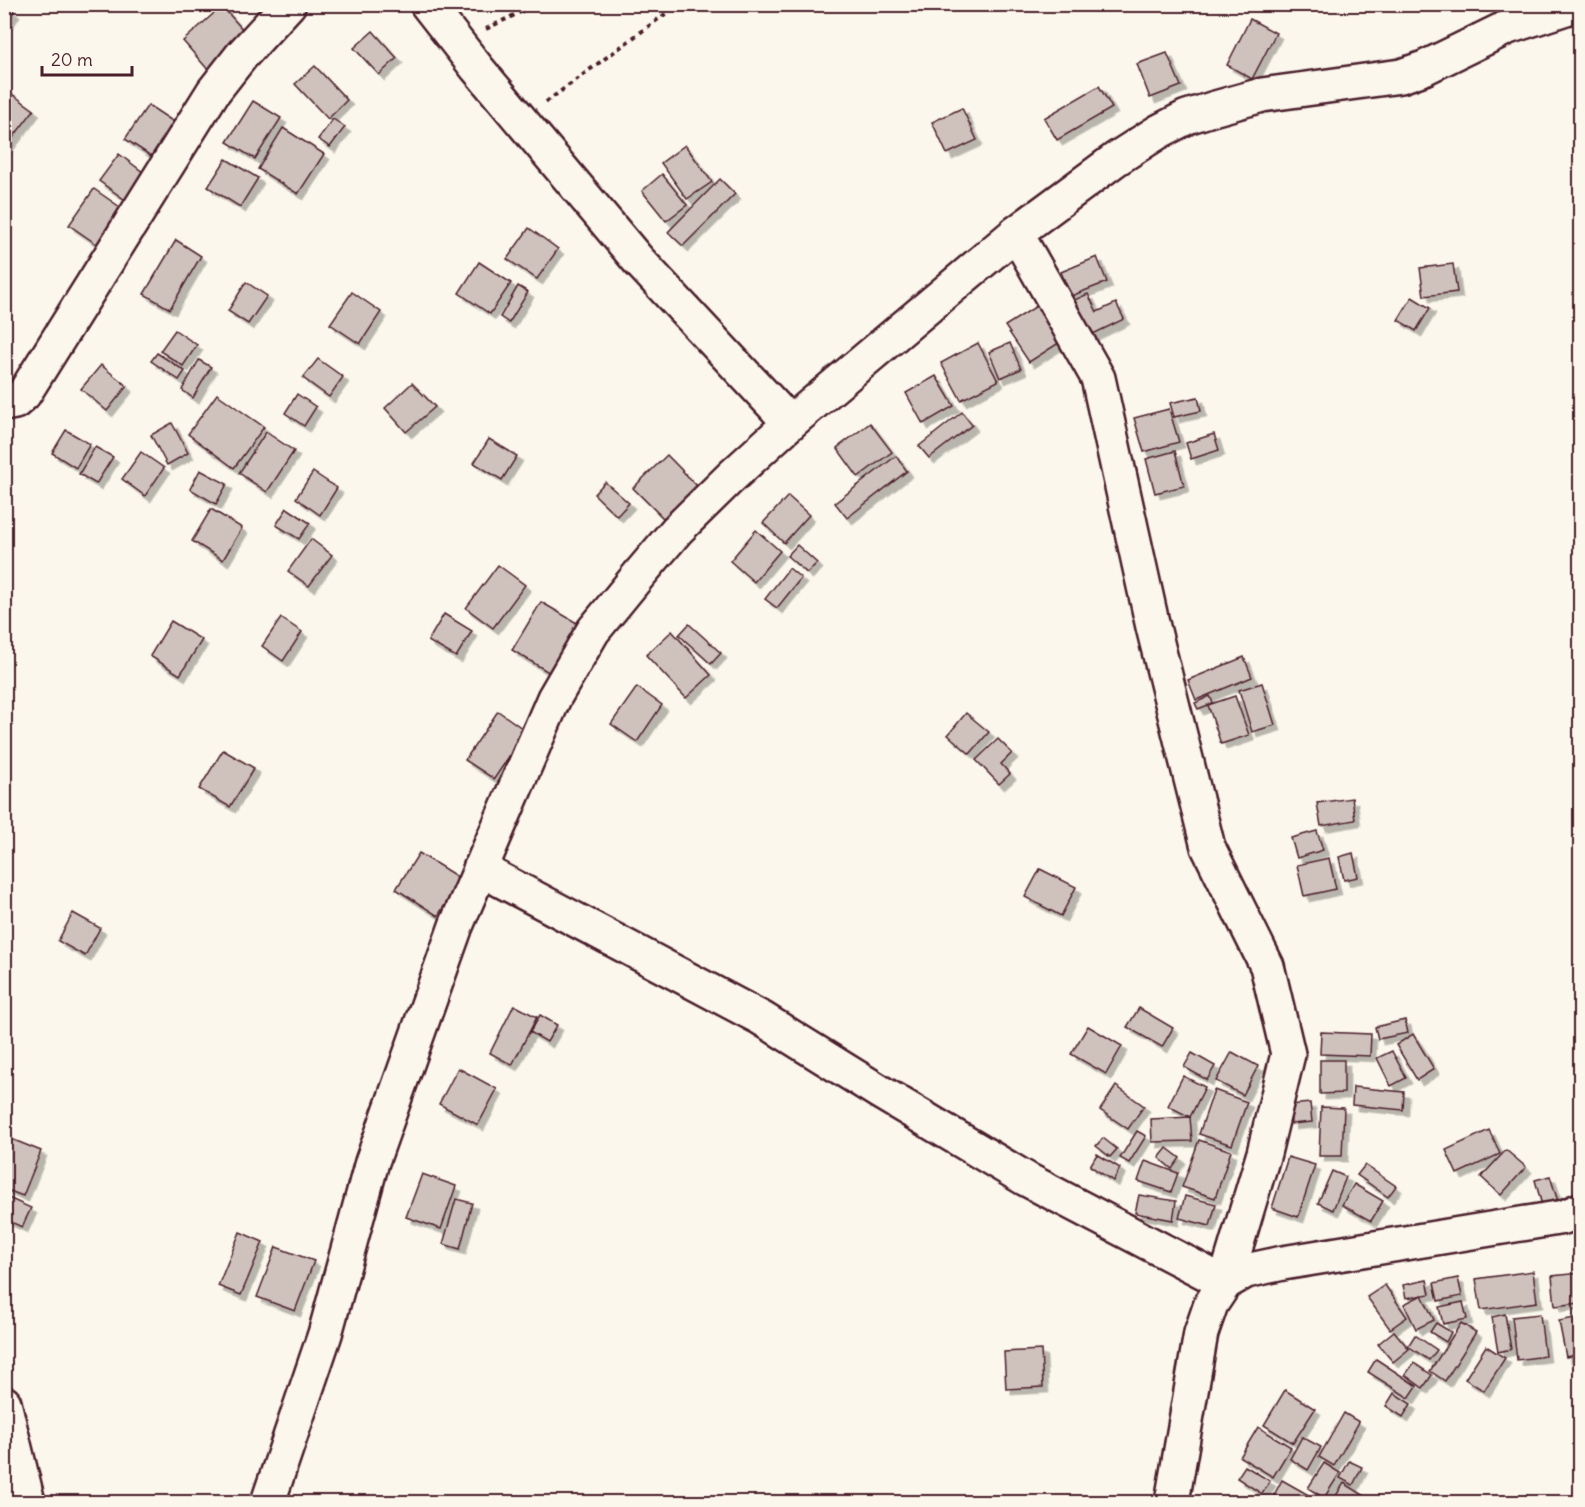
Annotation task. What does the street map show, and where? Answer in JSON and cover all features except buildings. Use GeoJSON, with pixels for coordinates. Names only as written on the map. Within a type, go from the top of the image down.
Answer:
{"type":"FeatureCollection","features":[{"type":"Feature","properties":{"kind":"street"},"geometry":{"type":"LineString","coordinates":[[4,404],[11,404],[24,394],[213,92],[242,55],[289,4]]}},
{"type":"Feature","properties":{"kind":"street"},"geometry":{"type":"LineString","coordinates":[[428,4],[457,43],[638,260],[790,423]]}},
{"type":"Feature","properties":{"kind":"street"},"geometry":{"type":"LineString","coordinates":[[268,1503],[325,1334],[372,1162],[456,926],[554,698],[593,631],[677,530],[790,423],[1016,233],[1116,159],[1158,132],[1187,117],[1262,95],[1401,75],[1425,68],[1508,27],[1578,4]]}},
{"type":"Feature","properties":{"kind":"street"},"geometry":{"type":"LineString","coordinates":[[1016,233],[1098,378],[1153,627],[1208,847],[1267,966],[1288,1054],[1264,1153],[1225,1283],[1211,1304],[1200,1333],[1172,1503]]}},
{"type":"Feature","properties":{"kind":"street"},"geometry":{"type":"LineString","coordinates":[[480,869],[761,1018],[889,1098],[1026,1179],[1225,1283]]}},
{"type":"Feature","properties":{"kind":"street"},"geometry":{"type":"LineString","coordinates":[[1225,1283],[1246,1271],[1255,1269],[1564,1217],[1581,1210]]}},
{"type":"Feature","properties":{"kind":"street"},"geometry":{"type":"LineString","coordinates":[[4,1403],[28,1503]]}},
{"type":"Feature","properties":{"kind":"path"},"geometry":{"type":"LineString","coordinates":[[457,43],[537,4]]}},
{"type":"Feature","properties":{"kind":"path"},"geometry":{"type":"LineString","coordinates":[[521,120],[668,12],[662,4]]}}]}
